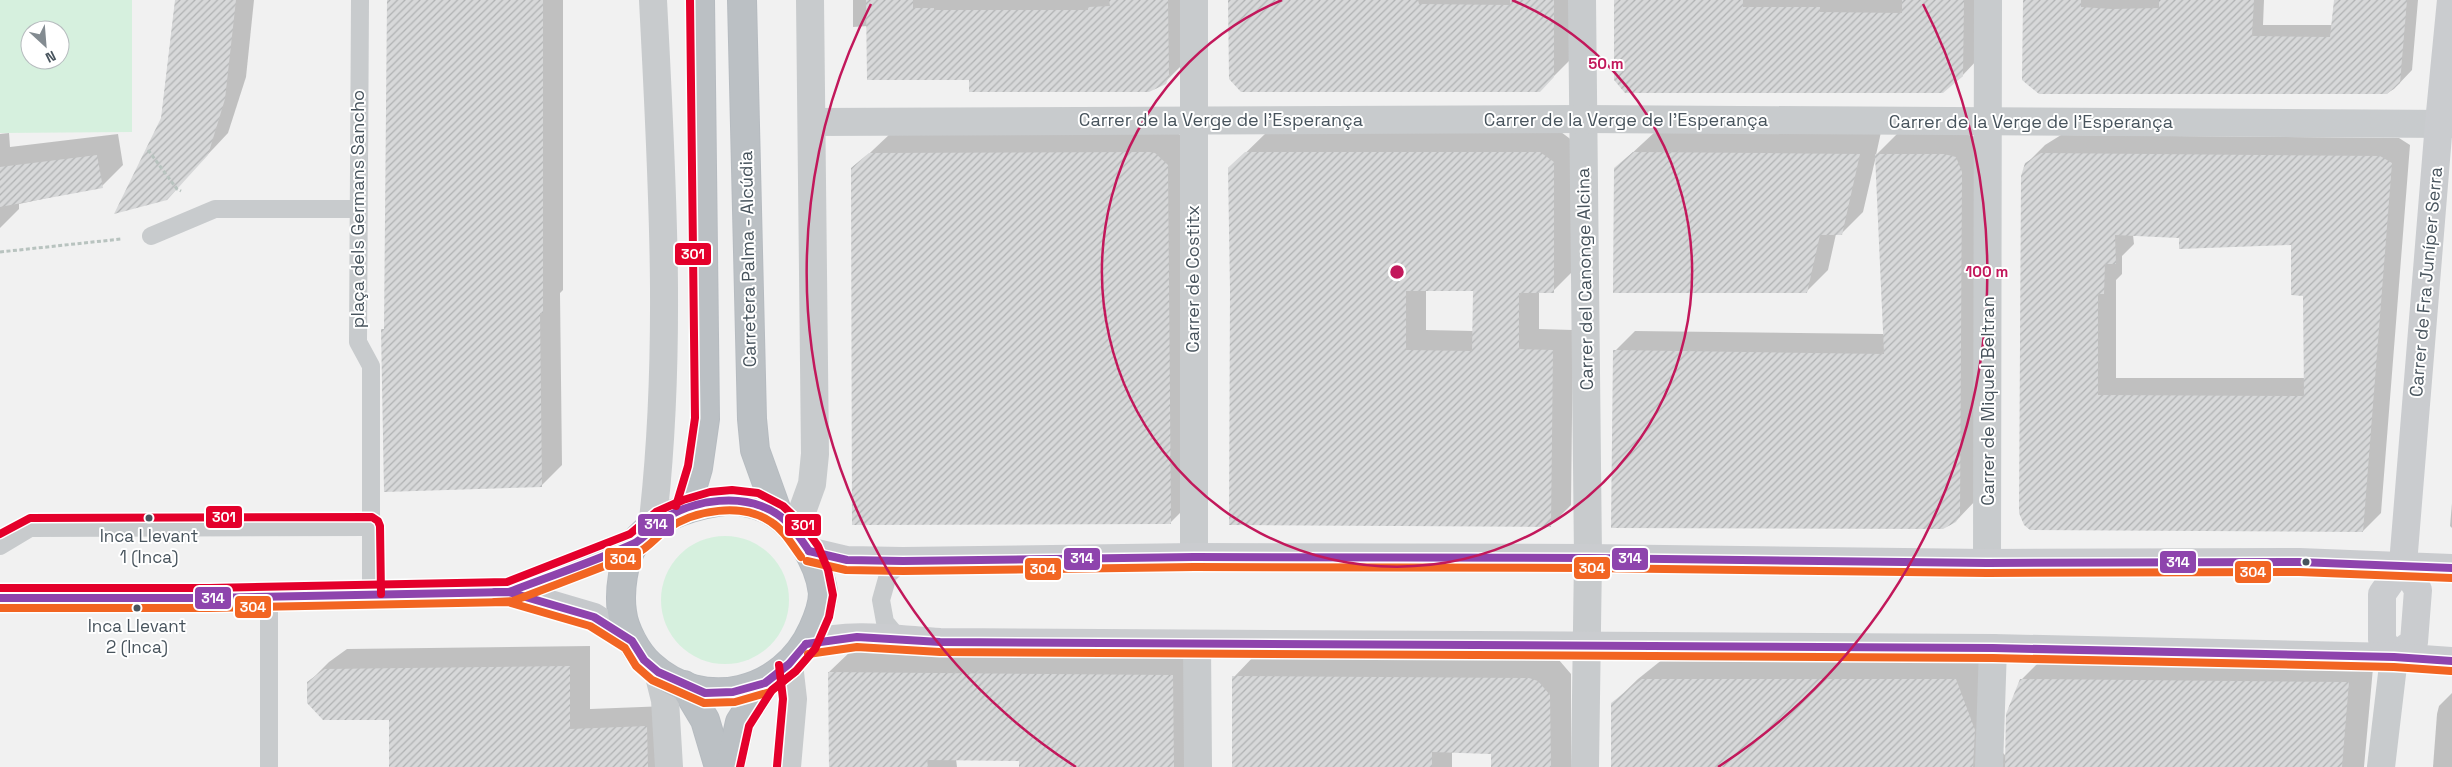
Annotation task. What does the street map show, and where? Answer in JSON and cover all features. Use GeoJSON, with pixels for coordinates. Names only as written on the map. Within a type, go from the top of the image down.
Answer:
{"type":"FeatureCollection","features":[{"type":"Feature","properties":{"kind":"highway"},"geometry":{"type":"LineString","coordinates":[[686,509],[698,468],[705,419],[700,0]]}},
{"type":"Feature","properties":{"kind":"highway","name":"Carretera Palma - Alcúdia"},"geometry":{"type":"LineString","coordinates":[[742,0],[750,380],[755,450],[794,532],[819,574],[823,594],[820,614],[798,654]]}},
{"type":"Feature","properties":{"kind":"highway"},"geometry":{"type":"LineString","coordinates":[[765,683],[733,692],[706,693],[658,672],[644,660],[632,641],[622,613],[622,585],[628,560],[644,535],[662,520],[686,509],[712,502],[734,500],[756,503],[794,532]]}},
{"type":"Feature","properties":{"kind":"highway"},"geometry":{"type":"LineString","coordinates":[[730,767],[740,722],[765,683],[798,654]]}},
{"type":"Feature","properties":{"kind":"highway"},"geometry":{"type":"LineString","coordinates":[[684,685],[706,720],[719,767]]}},
{"type":"Feature","properties":{"kind":"main road","name":"Carrer de Fra Juníper Serra"},"geometry":{"type":"LineString","coordinates":[[2404,564],[2445,123],[2451,0]]}},
{"type":"Feature","properties":{"kind":"main road"},"geometry":{"type":"LineString","coordinates":[[794,532],[846,560],[1194,557],[1588,558],[1988,563],[2404,564],[2452,568]]}},
{"type":"Feature","properties":{"kind":"main road"},"geometry":{"type":"LineString","coordinates":[[509,592],[644,535]]}},
{"type":"Feature","properties":{"kind":"main road"},"geometry":{"type":"LineString","coordinates":[[2394,657],[2414,642],[2418,590],[2404,564]]}},
{"type":"Feature","properties":{"kind":"main road"},"geometry":{"type":"LineString","coordinates":[[0,598],[509,592],[594,617],[632,641]]}},
{"type":"Feature","properties":{"kind":"main road"},"geometry":{"type":"LineString","coordinates":[[798,654],[831,638],[863,636],[940,642],[1993,648],[2394,657],[2452,661]]}},
{"type":"Feature","properties":{"kind":"street"},"geometry":{"type":"LineString","coordinates":[[644,535],[661,434],[665,363],[662,165],[653,0]]}},
{"type":"Feature","properties":{"kind":"street"},"geometry":{"type":"LineString","coordinates":[[794,532],[812,484],[815,454],[810,0]]}},
{"type":"Feature","properties":{"kind":"street","name":"Carrer de Costitx"},"geometry":{"type":"LineString","coordinates":[[1194,0],[1194,557]]}},
{"type":"Feature","properties":{"kind":"street","name":"Carrer del Canonge Alcina"},"geometry":{"type":"LineString","coordinates":[[1582,0],[1588,558],[1585,767]]}},
{"type":"Feature","properties":{"kind":"street","name":"Carrer de Miquel Beltran"},"geometry":{"type":"LineString","coordinates":[[1988,0],[1988,563]]}},
{"type":"Feature","properties":{"kind":"street","name":"Carrer de la Verge de l'Esperança"},"geometry":{"type":"LineString","coordinates":[[812,122],[1584,120],[2445,123]]}},
{"type":"Feature","properties":{"kind":"street"},"geometry":{"type":"LineString","coordinates":[[1197,644],[1198,767]]}},
{"type":"Feature","properties":{"kind":"street"},"geometry":{"type":"LineString","coordinates":[[1989,767],[1993,648]]}},
{"type":"Feature","properties":{"kind":"street"},"geometry":{"type":"LineString","coordinates":[[787,767],[798,654]]}},
{"type":"Feature","properties":{"kind":"street"},"geometry":{"type":"LineString","coordinates":[[2381,767],[2394,657]]}},
{"type":"Feature","properties":{"kind":"street"},"geometry":{"type":"LineString","coordinates":[[658,672],[665,700],[669,767]]}},
{"type":"Feature","properties":{"kind":"lane","name":"plaça dels Germans Sancho"},"geometry":{"type":"LineString","coordinates":[[360,0],[358,342],[371,366],[371,594]]}},
{"type":"Feature","properties":{"kind":"lane"},"geometry":{"type":"LineString","coordinates":[[152,236],[215,209],[358,209]]}},
{"type":"Feature","properties":{"kind":"lane"},"geometry":{"type":"LineString","coordinates":[[0,546],[30,528],[370,527]]}},
{"type":"Feature","properties":{"kind":"lane"},"geometry":{"type":"LineString","coordinates":[[899,639],[885,622],[881,600],[888,575],[903,561]]}},
{"type":"Feature","properties":{"kind":"lane"},"geometry":{"type":"LineString","coordinates":[[269,596],[269,767]]}},
{"type":"Feature","properties":{"kind":"path"},"geometry":{"type":"LineString","coordinates":[[148,150],[177,189],[215,209]]}},
{"type":"Feature","properties":{"kind":"path"},"geometry":{"type":"LineString","coordinates":[[0,252],[152,236]]}},
{"type":"Feature","properties":{"kind":"green space"},"geometry":{"type":"Polygon","coordinates":[[[0,0],[132,0],[132,132],[0,133],[0,0]]]}},
{"type":"Feature","properties":{"kind":"green space"},"geometry":{"type":"Polygon","coordinates":[[[725,536],[749,541],[770,555],[784,576],[789,600],[784,624],[770,645],[749,659],[725,664],[701,659],[680,645],[666,624],[661,600],[666,576],[680,555],[701,541],[725,536]]]}},
{"type":"Feature","properties":{"kind":"building"},"geometry":{"type":"Polygon","coordinates":[[[175,0],[236,0],[225,99],[208,155],[167,200],[114,214],[161,118],[175,0]]]}},
{"type":"Feature","properties":{"kind":"building"},"geometry":{"type":"Polygon","coordinates":[[[387,0],[543,0],[543,313],[540,313],[542,487],[384,492],[381,329],[384,329],[387,0]]]}},
{"type":"Feature","properties":{"kind":"building"},"geometry":{"type":"Polygon","coordinates":[[[866,0],[913,0],[913,8],[934,8],[934,10],[1088,10],[1088,7],[1110,6],[1109,0],[1168,0],[1169,76],[1166,84],[1149,92],[969,92],[969,80],[867,80],[866,0]]]}},
{"type":"Feature","properties":{"kind":"building"},"geometry":{"type":"Polygon","coordinates":[[[1228,0],[1418,0],[1419,4],[1510,5],[1510,0],[1554,0],[1554,77],[1540,92],[1241,92],[1229,79],[1228,0]]]}},
{"type":"Feature","properties":{"kind":"building"},"geometry":{"type":"Polygon","coordinates":[[[1614,0],[1743,0],[1743,7],[1820,7],[1820,12],[1902,13],[1902,0],[1964,0],[1963,76],[1943,93],[1625,93],[1614,80],[1614,0]]]}},
{"type":"Feature","properties":{"kind":"building"},"geometry":{"type":"Polygon","coordinates":[[[2023,0],[2081,0],[2081,7],[2112,9],[2159,8],[2159,0],[2254,0],[2252,36],[2330,37],[2334,0],[2407,0],[2400,83],[2387,94],[2039,94],[2022,80],[2023,0]]]}},
{"type":"Feature","properties":{"kind":"building"},"geometry":{"type":"Polygon","coordinates":[[[1245,152],[1540,152],[1554,162],[1554,293],[1519,293],[1519,349],[1553,350],[1551,527],[1229,525],[1230,290],[1228,168],[1245,152]],[[1406,291],[1406,350],[1472,351],[1473,291],[1406,291]]]}},
{"type":"Feature","properties":{"kind":"building"},"geometry":{"type":"Polygon","coordinates":[[[1633,152],[1860,154],[1842,235],[1820,235],[1807,293],[1613,293],[1614,168],[1633,152]]]}},
{"type":"Feature","properties":{"kind":"building"},"geometry":{"type":"Polygon","coordinates":[[[869,153],[1155,153],[1168,165],[1171,524],[852,525],[851,168],[869,153]]]}},
{"type":"Feature","properties":{"kind":"building"},"geometry":{"type":"Polygon","coordinates":[[[2041,153],[2380,156],[2392,163],[2363,532],[2030,530],[2024,525],[2019,513],[2021,176],[2025,163],[2041,153]],[[2115,235],[2116,264],[2105,264],[2104,294],[2098,294],[2098,395],[2304,396],[2303,296],[2291,295],[2291,245],[2179,249],[2179,238],[2115,235]]]}},
{"type":"Feature","properties":{"kind":"building"},"geometry":{"type":"Polygon","coordinates":[[[1875,154],[1944,154],[1956,157],[1962,172],[1960,514],[1956,522],[1943,529],[1611,528],[1613,350],[1884,354],[1875,154]]]}},
{"type":"Feature","properties":{"kind":"building"},"geometry":{"type":"Polygon","coordinates":[[[97,155],[103,188],[0,207],[0,167],[97,155]]]}},
{"type":"Feature","properties":{"kind":"building"},"geometry":{"type":"Polygon","coordinates":[[[570,666],[570,729],[647,726],[648,767],[389,767],[389,720],[323,720],[307,703],[307,682],[325,669],[570,666]]]}},
{"type":"Feature","properties":{"kind":"building"},"geometry":{"type":"Polygon","coordinates":[[[828,672],[1173,675],[1174,767],[1019,767],[1019,761],[927,760],[928,767],[829,767],[828,672]]]}},
{"type":"Feature","properties":{"kind":"building"},"geometry":{"type":"Polygon","coordinates":[[[1232,676],[1529,678],[1538,681],[1550,695],[1551,767],[1491,767],[1491,754],[1432,752],[1432,767],[1232,767],[1232,676]]]}},
{"type":"Feature","properties":{"kind":"building"},"geometry":{"type":"Polygon","coordinates":[[[1642,679],[1956,679],[1975,730],[1973,767],[1611,767],[1611,703],[1642,679]]]}},
{"type":"Feature","properties":{"kind":"building"},"geometry":{"type":"Polygon","coordinates":[[[2020,679],[2349,682],[2342,767],[2005,767],[2006,714],[2020,679]]]}},
{"type":"Feature","properties":{"kind":"transit line","name":"301"},"geometry":{"type":"LineString","coordinates":[[676,506],[688,466],[695,418],[690,0]]}},
{"type":"Feature","properties":{"kind":"transit line","name":"301"},"geometry":{"type":"LineString","coordinates":[[0,588],[209,588],[507,582],[630,534],[656,512],[683,500],[710,492],[732,490],[758,493],[783,506],[803,525],[818,546],[828,570],[833,595],[829,617],[815,649],[796,671],[772,690],[749,726],[740,767]]}},
{"type":"Feature","properties":{"kind":"transit line","name":"314"},"geometry":{"type":"LineString","coordinates":[[495,592],[509,592],[603,557],[637,542],[662,520],[675,513],[689,507],[719,501],[750,503],[764,507],[777,514],[791,526],[809,551]]}},
{"type":"Feature","properties":{"kind":"transit line","name":"304"},"geometry":{"type":"LineString","coordinates":[[495,602],[513,601],[637,553],[678,522],[705,513],[733,510],[759,516],[776,525],[801,557]]}},
{"type":"Feature","properties":{"kind":"transit line","name":"301"},"geometry":{"type":"LineString","coordinates":[[0,534],[30,518],[372,517],[378,521],[380,526],[381,594]]}},
{"type":"Feature","properties":{"kind":"transit line","name":"314"},"geometry":{"type":"LineString","coordinates":[[809,551],[847,560],[903,561],[1194,557],[1588,558],[1987,563],[2299,562],[2452,568]]}},
{"type":"Feature","properties":{"kind":"transit line","name":"304"},"geometry":{"type":"LineString","coordinates":[[807,561],[846,570],[903,571],[1194,567],[1588,568],[1987,573],[2299,572],[2452,578]]}},
{"type":"Feature","properties":{"kind":"transit line","name":"314"},"geometry":{"type":"LineString","coordinates":[[0,598],[209,598],[509,592],[594,617],[632,641],[644,660],[658,672],[705,693],[733,692],[765,683],[789,664],[806,644]]}},
{"type":"Feature","properties":{"kind":"transit line","name":"304"},"geometry":{"type":"LineString","coordinates":[[0,608],[209,608],[508,602],[590,626],[625,648],[636,666],[652,680],[704,703],[735,702],[770,692],[796,671],[814,650]]}},
{"type":"Feature","properties":{"kind":"transit line","name":"314"},"geometry":{"type":"LineString","coordinates":[[806,644],[857,637],[940,642],[1993,648],[2394,657],[2452,661]]}},
{"type":"Feature","properties":{"kind":"transit line","name":"304"},"geometry":{"type":"LineString","coordinates":[[808,654],[857,647],[940,652],[1993,658],[2394,667],[2451,671]]}},
{"type":"Feature","properties":{"kind":"transit line","name":"301"},"geometry":{"type":"LineString","coordinates":[[777,766],[783,699],[779,665]]}},
{"type":"Feature","properties":{"kind":"place","name":"Inca Llevant 1 (Inca)"},"geometry":{"type":"Point","coordinates":[149,518]}},
{"type":"Feature","properties":{"kind":"place","name":"Inca Llevant 2 (Inca)"},"geometry":{"type":"Point","coordinates":[137,608]}}]}
